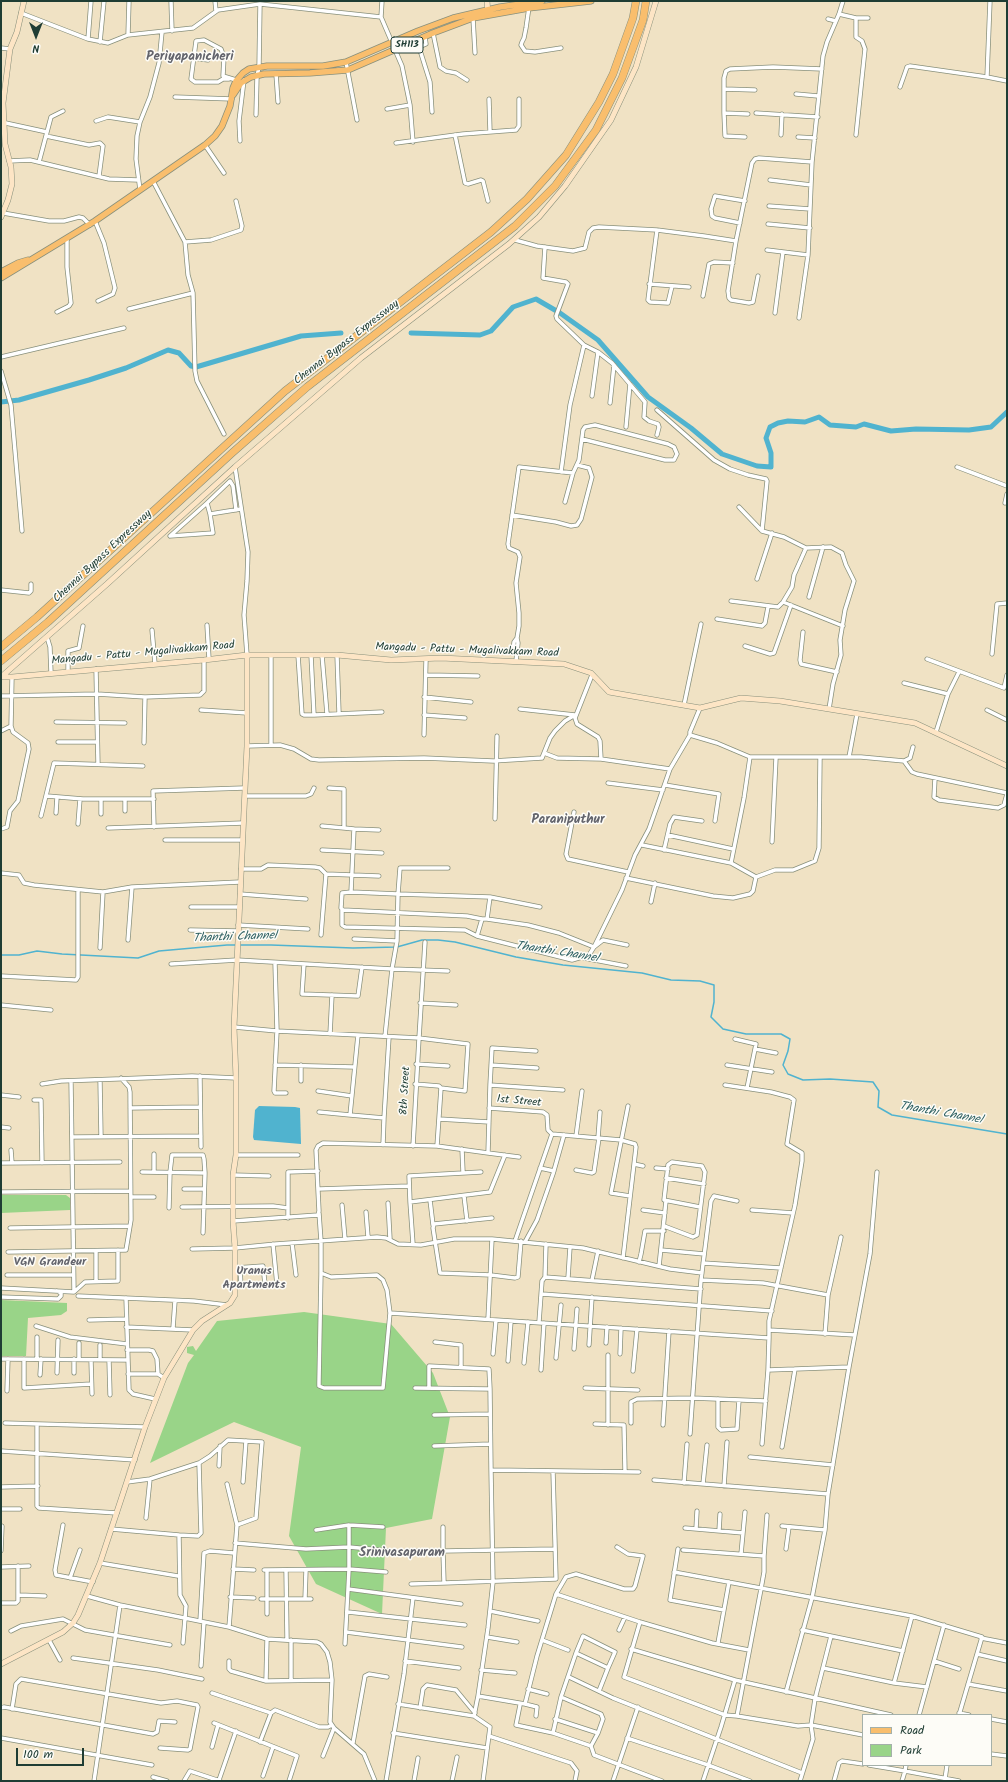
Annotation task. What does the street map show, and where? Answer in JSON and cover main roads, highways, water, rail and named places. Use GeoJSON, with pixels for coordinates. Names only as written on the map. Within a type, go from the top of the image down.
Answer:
{"type":"FeatureCollection","features":[{"type":"Feature","properties":{"kind":"highway","name":"Chennai Bypass Expressway"},"geometry":{"type":"LineString","coordinates":[[1,647],[37,617],[285,391],[492,232],[527,199],[566,155],[599,102],[613,74],[633,18],[636,1]]}},
{"type":"Feature","properties":{"kind":"highway","name":"Chennai Bypass Expressway"},"geometry":{"type":"LineString","coordinates":[[1,661],[48,622],[232,453],[307,387],[516,226],[555,186],[596,130],[622,78],[643,20],[646,1]]}},
{"type":"Feature","properties":{"kind":"main road","name":"SH113"},"geometry":{"type":"LineString","coordinates":[[232,98],[236,80],[243,73],[259,67],[322,66],[346,62],[418,31],[453,18],[529,5],[542,1]]}},
{"type":"Feature","properties":{"kind":"main road","name":"SH113"},"geometry":{"type":"LineString","coordinates":[[529,5],[591,1]]}},
{"type":"Feature","properties":{"kind":"main road","name":"SH113"},"geometry":{"type":"LineString","coordinates":[[232,98],[244,80],[257,76],[276,74],[348,70],[425,36],[487,13]]}},
{"type":"Feature","properties":{"kind":"main road"},"geometry":{"type":"LineString","coordinates":[[1,278],[90,225],[205,145],[215,136],[222,126],[232,98]]}},
{"type":"Feature","properties":{"kind":"main road"},"geometry":{"type":"LineString","coordinates":[[1,272],[18,263],[34,258]]}},
{"type":"Feature","properties":{"kind":"water"},"geometry":{"type":"Polygon","coordinates":[[[259,1106],[300,1108],[301,1144],[254,1140],[255,1110],[259,1106]]]}},
{"type":"Feature","properties":{"kind":"waterway"},"geometry":{"type":"LineString","coordinates":[[411,333],[480,335],[491,331],[513,307],[536,299],[560,313],[598,340],[648,397],[691,428],[722,454],[757,466],[771,467],[771,453],[766,438],[770,427],[778,423],[788,421],[805,422],[819,417],[830,425],[856,427],[864,424],[891,431],[916,429],[969,430],[991,427],[1007,412]]}},
{"type":"Feature","properties":{"kind":"waterway"},"geometry":{"type":"LineString","coordinates":[[1,402],[19,400],[89,380],[126,368],[168,350],[179,353],[191,366],[196,367],[301,336],[341,333]]}},
{"type":"Feature","properties":{"kind":"waterway","name":"Thanthi Channel"},"geometry":{"type":"LineString","coordinates":[[1,955],[19,955],[37,951],[62,954],[138,958],[159,951],[227,945],[353,948],[397,947],[422,940],[438,940],[455,942],[516,957],[563,965],[642,973],[671,980],[700,981],[714,985],[714,1002],[711,1017],[723,1029],[746,1034],[781,1034],[790,1039],[783,1065],[788,1074],[803,1080],[830,1079],[873,1082],[879,1091],[878,1107],[892,1115],[1007,1134]]}},
{"type":"Feature","properties":{"kind":"district","name":"Periyapanicheri"},"geometry":{"type":"Point","coordinates":[190,58]}},
{"type":"Feature","properties":{"kind":"district","name":"Paraniputhur"},"geometry":{"type":"Point","coordinates":[568,821]}},
{"type":"Feature","properties":{"kind":"district","name":"VGN Grandeur"},"geometry":{"type":"Point","coordinates":[50,1263]}},
{"type":"Feature","properties":{"kind":"district","name":"Uranus Apartments"},"geometry":{"type":"Point","coordinates":[254,1279]}},
{"type":"Feature","properties":{"kind":"district","name":"Srinivasapuram"},"geometry":{"type":"Point","coordinates":[402,1554]}}]}
